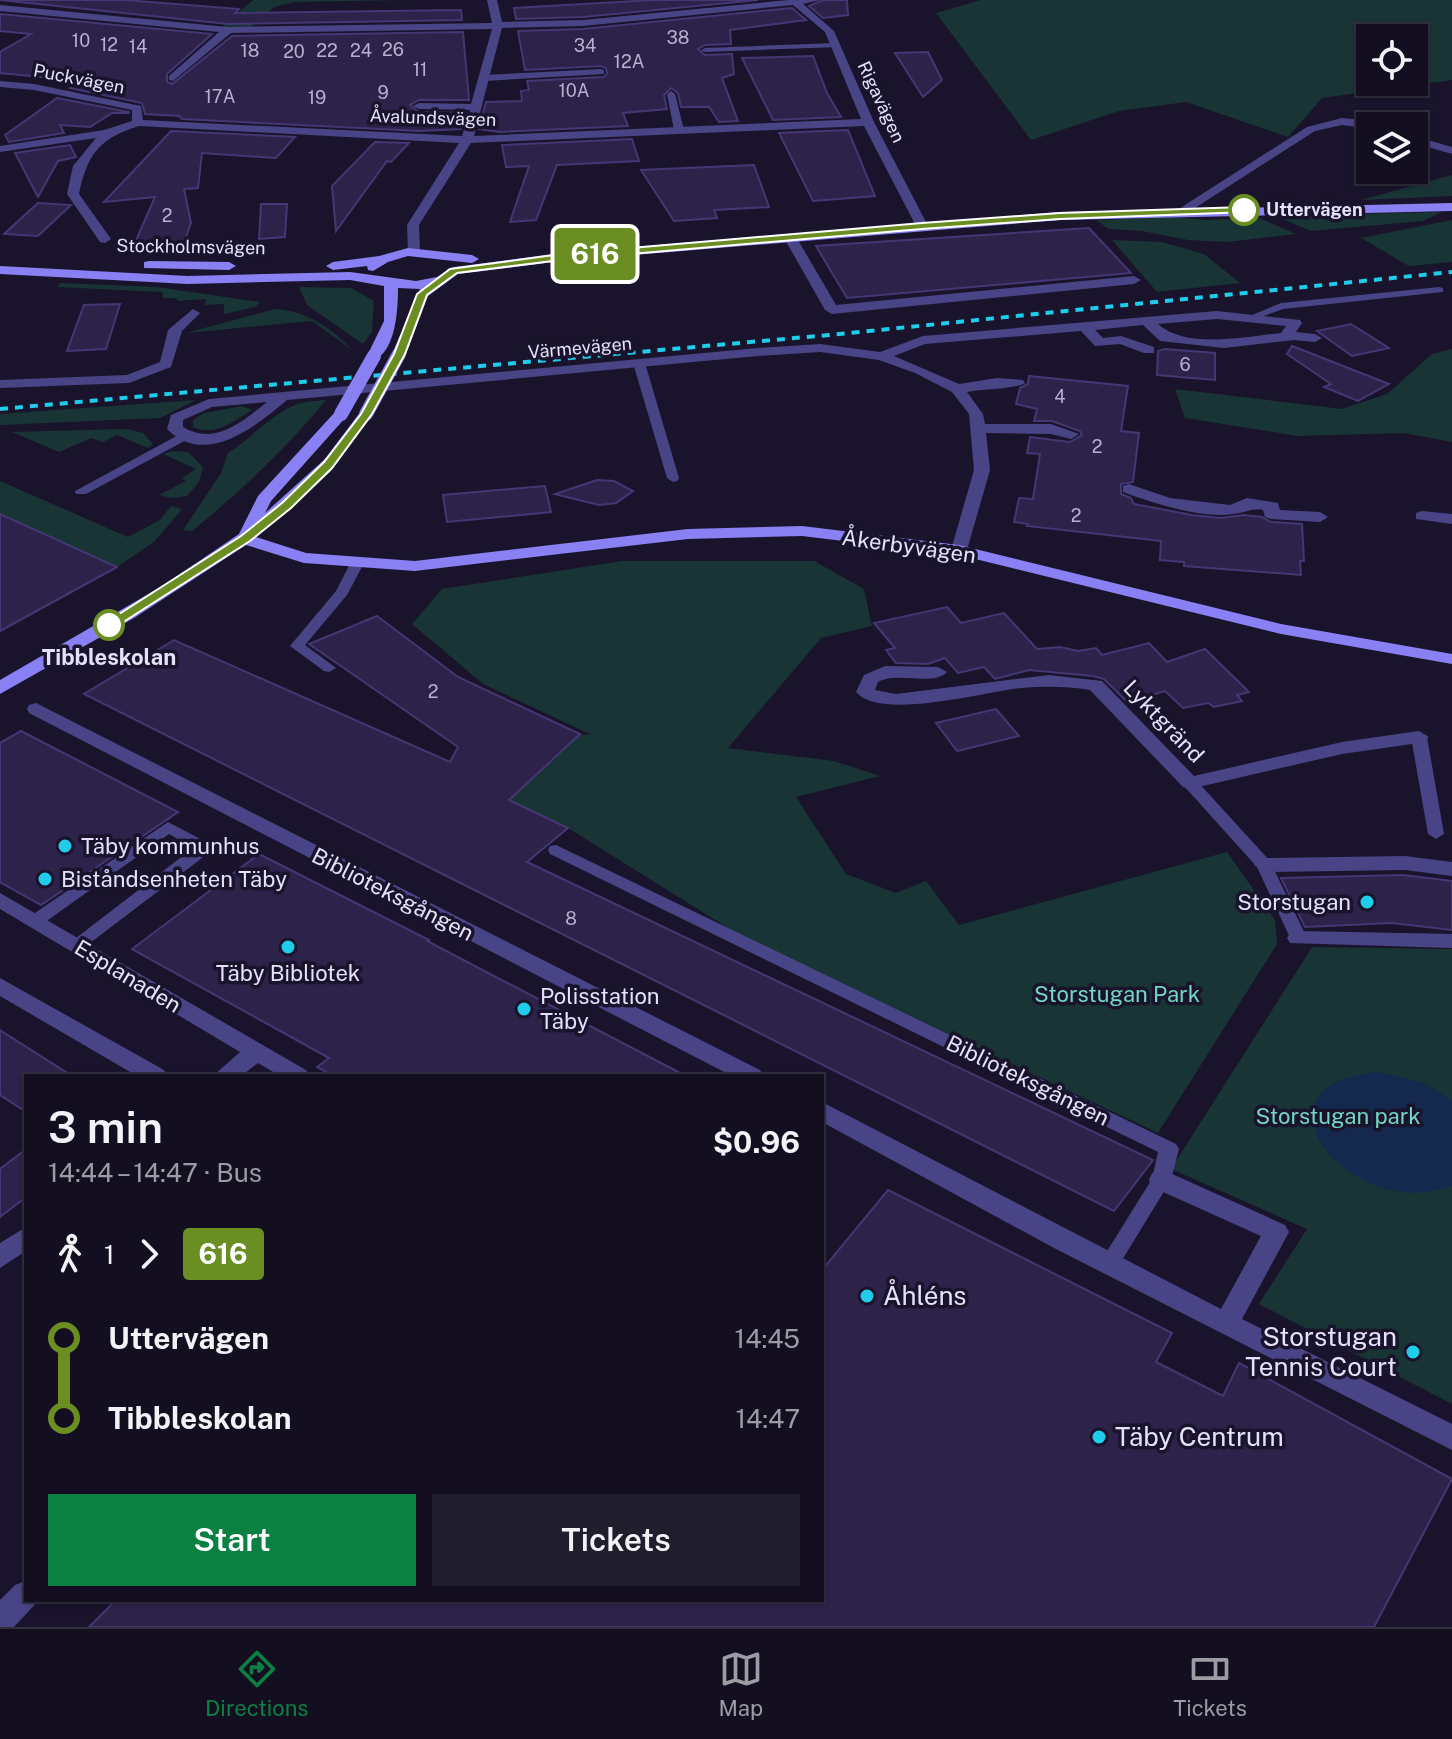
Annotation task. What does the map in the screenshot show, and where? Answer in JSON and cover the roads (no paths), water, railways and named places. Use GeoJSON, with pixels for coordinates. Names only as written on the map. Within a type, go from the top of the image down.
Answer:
{"type":"FeatureCollection","features":[{"type":"Feature","properties":{"kind":"main road"},"geometry":{"type":"LineString","coordinates":[[414,252],[451,265],[1060,216],[1452,207]]}},
{"type":"Feature","properties":{"kind":"main road","name":"Stockholmsvägen"},"geometry":{"type":"LineString","coordinates":[[0,260],[290,266],[380,260],[414,252]]}},
{"type":"Feature","properties":{"kind":"main road"},"geometry":{"type":"LineString","coordinates":[[380,260],[371,272],[375,278],[391,285],[434,283]]}},
{"type":"Feature","properties":{"kind":"main road"},"geometry":{"type":"LineString","coordinates":[[0,688],[207,565],[286,505],[328,465],[366,414],[399,354],[422,294],[451,265]]}},
{"type":"Feature","properties":{"kind":"main road","name":"Stockholmsvägen"},"geometry":{"type":"LineString","coordinates":[[0,270],[239,280],[375,278]]}},
{"type":"Feature","properties":{"kind":"main road"},"geometry":{"type":"LineString","coordinates":[[239,280],[353,283],[374,289],[392,303]]}},
{"type":"Feature","properties":{"kind":"main road"},"geometry":{"type":"LineString","coordinates":[[245,539],[264,499],[341,414],[391,321],[391,285]]}},
{"type":"Feature","properties":{"kind":"main road","name":"Åkerbyvägen"},"geometry":{"type":"LineString","coordinates":[[245,539],[304,558],[415,566],[688,534],[788,531],[959,550],[1281,629],[1452,659]]}},
{"type":"Feature","properties":{"kind":"street"},"geometry":{"type":"LineString","coordinates":[[414,252],[413,225],[467,140],[498,26],[492,0]]}},
{"type":"Feature","properties":{"kind":"street"},"geometry":{"type":"LineString","coordinates":[[0,8],[228,30],[498,26],[672,16],[815,0]]}},
{"type":"Feature","properties":{"kind":"street","name":"Rigavägen"},"geometry":{"type":"LineString","coordinates":[[796,3],[829,31],[868,122],[922,226]]}},
{"type":"Feature","properties":{"kind":"street"},"geometry":{"type":"LineString","coordinates":[[392,19],[400,21],[405,28]]}},
{"type":"Feature","properties":{"kind":"street"},"geometry":{"type":"LineString","coordinates":[[173,78],[228,30]]}},
{"type":"Feature","properties":{"kind":"street","name":"Puckvägen"},"geometry":{"type":"LineString","coordinates":[[0,84],[34,87],[137,108],[138,123]]}},
{"type":"Feature","properties":{"kind":"street"},"geometry":{"type":"LineString","coordinates":[[419,106],[476,107]]}},
{"type":"Feature","properties":{"kind":"street"},"geometry":{"type":"LineString","coordinates":[[1180,212],[1311,129],[1332,121],[1356,121]]}},
{"type":"Feature","properties":{"kind":"street","name":"Åvalundsvägen"},"geometry":{"type":"LineString","coordinates":[[0,149],[106,133],[138,123],[467,140],[868,122]]}},
{"type":"Feature","properties":{"kind":"street"},"geometry":{"type":"LineString","coordinates":[[105,239],[73,194],[79,166],[106,133]]}},
{"type":"Feature","properties":{"kind":"street"},"geometry":{"type":"LineString","coordinates":[[1428,143],[1452,151]]}},
{"type":"Feature","properties":{"kind":"street"},"geometry":{"type":"LineString","coordinates":[[790,238],[832,310],[1134,280]]}},
{"type":"Feature","properties":{"kind":"street"},"geometry":{"type":"LineString","coordinates":[[0,384],[129,379],[166,364],[175,330],[193,313]]}},
{"type":"Feature","properties":{"kind":"street","name":"Värmevägen"},"geometry":{"type":"LineString","coordinates":[[881,356],[923,340],[1217,315],[1295,323],[1285,337]]}},
{"type":"Feature","properties":{"kind":"street"},"geometry":{"type":"LineString","coordinates":[[1146,321],[1162,336]]}},
{"type":"Feature","properties":{"kind":"street"},"geometry":{"type":"LineString","coordinates":[[1084,326],[1100,343],[1162,336],[1224,344],[1285,337],[1315,338]]}},
{"type":"Feature","properties":{"kind":"street"},"geometry":{"type":"LineString","coordinates":[[1121,340],[1149,350]]}},
{"type":"Feature","properties":{"kind":"street","name":"Värmevägen"},"geometry":{"type":"LineString","coordinates":[[184,436],[175,429],[174,422],[189,410],[209,403],[820,348],[881,356],[920,370],[957,389]]}},
{"type":"Feature","properties":{"kind":"street"},"geometry":{"type":"LineString","coordinates":[[959,550],[982,470],[976,414],[957,389],[997,382],[1018,383]]}},
{"type":"Feature","properties":{"kind":"street"},"geometry":{"type":"LineString","coordinates":[[184,436],[211,439],[236,434],[283,396]]}},
{"type":"Feature","properties":{"kind":"street"},"geometry":{"type":"LineString","coordinates":[[978,428],[1051,429],[1071,434]]}},
{"type":"Feature","properties":{"kind":"street"},"geometry":{"type":"LineString","coordinates":[[1129,489],[1168,503],[1232,510],[1247,503],[1259,504],[1272,506],[1271,514],[1320,517]]}},
{"type":"Feature","properties":{"kind":"street"},"geometry":{"type":"LineString","coordinates":[[1422,516],[1452,519]]}},
{"type":"Feature","properties":{"kind":"street","name":"Lyktgränd"},"geometry":{"type":"LineString","coordinates":[[938,672],[885,671],[870,679],[865,692],[874,697],[896,700],[1042,682],[1076,680],[1096,685],[1190,783],[1342,748],[1419,737]]}},
{"type":"Feature","properties":{"kind":"street","name":"Biblioteksgången"},"geometry":{"type":"LineString","coordinates":[[36,709],[748,1074]]}},
{"type":"Feature","properties":{"kind":"street"},"geometry":{"type":"LineString","coordinates":[[1264,865],[1405,863],[1452,869]]}},
{"type":"Feature","properties":{"kind":"street","name":"Esplanaden"},"geometry":{"type":"LineString","coordinates":[[0,900],[294,1074]]}},
{"type":"Feature","properties":{"kind":"street"},"geometry":{"type":"LineString","coordinates":[[1298,938],[1385,937],[1452,941]]}},
{"type":"Feature","properties":{"kind":"street"},"geometry":{"type":"LineString","coordinates":[[0,986],[153,1074]]}},
{"type":"Feature","properties":{"kind":"street"},"geometry":{"type":"LineString","coordinates":[[228,1074],[256,1052]]}},
{"type":"Feature","properties":{"kind":"street"},"geometry":{"type":"LineString","coordinates":[[824,1112],[1063,1241],[1452,1438]]}},
{"type":"Feature","properties":{"kind":"street"},"geometry":{"type":"LineString","coordinates":[[1161,1180],[1276,1232],[1226,1325]]}},
{"type":"Feature","properties":{"kind":"street"},"geometry":{"type":"LineString","coordinates":[[0,1258],[24,1239]]}},
{"type":"Feature","properties":{"kind":"street"},"geometry":{"type":"LineString","coordinates":[[0,1620],[24,1597]]}},
{"type":"Feature","properties":{"kind":"lane"},"geometry":{"type":"LineString","coordinates":[[705,50],[835,45]]}},
{"type":"Feature","properties":{"kind":"lane"},"geometry":{"type":"LineString","coordinates":[[484,80],[601,72]]}},
{"type":"Feature","properties":{"kind":"lane"},"geometry":{"type":"LineString","coordinates":[[484,80],[557,78]]}},
{"type":"Feature","properties":{"kind":"lane"},"geometry":{"type":"LineString","coordinates":[[671,94],[679,130]]}},
{"type":"Feature","properties":{"kind":"lane"},"geometry":{"type":"LineString","coordinates":[[1250,318],[1281,306],[1439,290]]}},
{"type":"Feature","properties":{"kind":"lane"},"geometry":{"type":"LineString","coordinates":[[639,363],[673,478]]}},
{"type":"Feature","properties":{"kind":"lane"},"geometry":{"type":"LineString","coordinates":[[81,491],[184,436]]}},
{"type":"Feature","properties":{"kind":"lane"},"geometry":{"type":"LineString","coordinates":[[329,668],[297,646],[342,592],[357,563]]}},
{"type":"Feature","properties":{"kind":"lane"},"geometry":{"type":"LineString","coordinates":[[1419,737],[1436,834]]}},
{"type":"Feature","properties":{"kind":"lane"},"geometry":{"type":"LineString","coordinates":[[1190,783],[1264,865],[1298,938]]}},
{"type":"Feature","properties":{"kind":"lane"},"geometry":{"type":"LineString","coordinates":[[35,921],[168,827],[204,848],[76,945]]}},
{"type":"Feature","properties":{"kind":"lane","name":"Biblioteksgången"},"geometry":{"type":"LineString","coordinates":[[556,850],[1169,1149],[1161,1180]]}},
{"type":"Feature","properties":{"kind":"lane"},"geometry":{"type":"LineString","coordinates":[[1109,1264],[1161,1180]]}},
{"type":"Feature","properties":{"kind":"water"},"geometry":{"type":"Polygon","coordinates":[[[1375,1072],[1415,1081],[1452,1101],[1452,1186],[1415,1193],[1379,1186],[1348,1171],[1325,1149],[1313,1125],[1316,1102],[1335,1083],[1375,1072]]]}},
{"type":"Feature","properties":{"kind":"railway"},"geometry":{"type":"LineString","coordinates":[[0,409],[829,335],[1452,272]]}},
{"type":"Feature","properties":{"kind":"place","name":"Uttervägen"},"geometry":{"type":"Point","coordinates":[1244,210]}},
{"type":"Feature","properties":{"kind":"place","name":"Tibbleskolan"},"geometry":{"type":"Point","coordinates":[109,625]}},
{"type":"Feature","properties":{"kind":"place","name":"Täby kommunhus"},"geometry":{"type":"Point","coordinates":[65,846]}},
{"type":"Feature","properties":{"kind":"place","name":"Biståndsenheten Täby"},"geometry":{"type":"Point","coordinates":[45,879]}},
{"type":"Feature","properties":{"kind":"place","name":"Storstugan"},"geometry":{"type":"Point","coordinates":[1367,902]}},
{"type":"Feature","properties":{"kind":"place","name":"Täby Bibliotek"},"geometry":{"type":"Point","coordinates":[288,947]}},
{"type":"Feature","properties":{"kind":"place","name":"Polisstation Täby"},"geometry":{"type":"Point","coordinates":[524,1009]}},
{"type":"Feature","properties":{"kind":"place","name":"Åhléns"},"geometry":{"type":"Point","coordinates":[867,1296]}},
{"type":"Feature","properties":{"kind":"place","name":"Storstugan Tennis Court"},"geometry":{"type":"Point","coordinates":[1413,1352]}},
{"type":"Feature","properties":{"kind":"place","name":"Täby Centrum"},"geometry":{"type":"Point","coordinates":[1099,1437]}},
{"type":"Feature","properties":{"kind":"park label","name":"Storstugan Park"},"geometry":{"type":"Point","coordinates":[1117,994]}},
{"type":"Feature","properties":{"kind":"park label","name":"Storstugan park"},"geometry":{"type":"Point","coordinates":[1338,1116]}}]}
